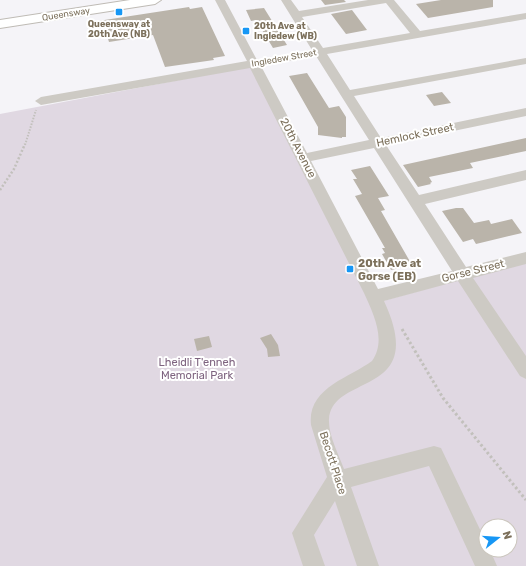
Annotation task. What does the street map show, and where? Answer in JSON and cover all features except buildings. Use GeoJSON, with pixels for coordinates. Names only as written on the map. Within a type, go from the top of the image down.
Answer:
{"type":"FeatureCollection","features":[{"type":"Feature","properties":{"kind":"main road","name":"Queensway"},"geometry":{"type":"LineString","coordinates":[[0,24],[155,0]]}},
{"type":"Feature","properties":{"kind":"street","name":"20th Avenue"},"geometry":{"type":"LineString","coordinates":[[220,0],[303,158],[372,297]]}},
{"type":"Feature","properties":{"kind":"street"},"geometry":{"type":"LineString","coordinates":[[286,0],[526,371]]}},
{"type":"Feature","properties":{"kind":"street"},"geometry":{"type":"LineString","coordinates":[[296,15],[388,0],[417,35]]}},
{"type":"Feature","properties":{"kind":"street","name":"Ingledew Street"},"geometry":{"type":"LineString","coordinates":[[41,100],[526,16]]}},
{"type":"Feature","properties":{"kind":"street"},"geometry":{"type":"LineString","coordinates":[[347,94],[526,61]]}},
{"type":"Feature","properties":{"kind":"street","name":"Hemlock Street"},"geometry":{"type":"LineString","coordinates":[[303,158],[526,112]]}},
{"type":"Feature","properties":{"kind":"street"},"geometry":{"type":"LineString","coordinates":[[415,201],[526,175]]}},
{"type":"Feature","properties":{"kind":"street","name":"Gorse Street"},"geometry":{"type":"LineString","coordinates":[[372,297],[526,258]]}},
{"type":"Feature","properties":{"kind":"street","name":"Becott Place"},"geometry":{"type":"LineString","coordinates":[[368,566],[323,436],[320,419],[324,406],[332,394],[341,387],[366,376],[379,367],[386,355],[388,342],[385,326],[372,297]]}},
{"type":"Feature","properties":{"kind":"street"},"geometry":{"type":"LineString","coordinates":[[314,566],[303,533],[338,479],[434,455],[486,566]]}},
{"type":"Feature","properties":{"kind":"path"},"geometry":{"type":"LineString","coordinates":[[0,190],[18,162],[35,111],[41,100]]}},
{"type":"Feature","properties":{"kind":"path"},"geometry":{"type":"LineString","coordinates":[[398,323],[443,398],[526,500]]}},
{"type":"Feature","properties":{"kind":"green space","name":"Lheidli T'enneh Memorial Park"},"geometry":{"type":"Polygon","coordinates":[[[258,65],[383,301],[526,261],[526,566],[0,566],[0,114],[258,65]]]}},
{"type":"Feature","properties":{"kind":"place","name":"Queensway at 20th Ave (NB)"},"geometry":{"type":"Point","coordinates":[119,12]}},
{"type":"Feature","properties":{"kind":"place","name":"20th Ave at Ingledew (WB)"},"geometry":{"type":"Point","coordinates":[246,31]}},
{"type":"Feature","properties":{"kind":"place","name":"20th Ave at Gorse (EB)"},"geometry":{"type":"Point","coordinates":[350,269]}}]}
